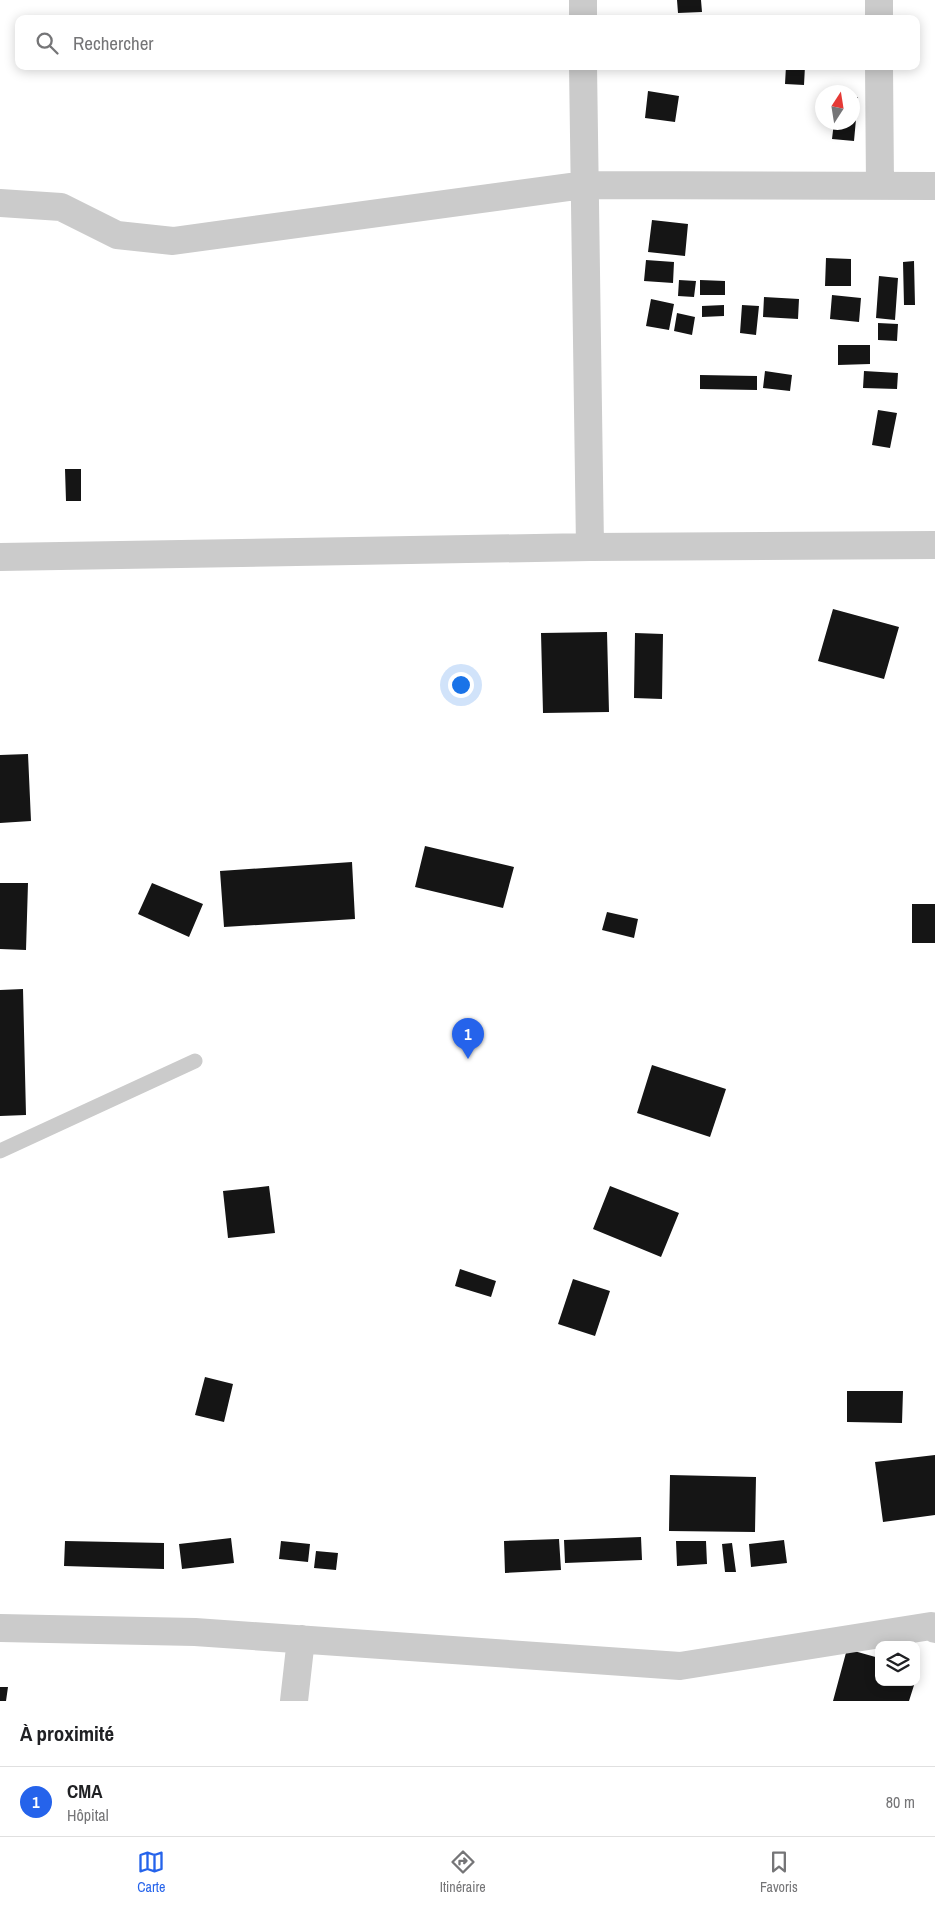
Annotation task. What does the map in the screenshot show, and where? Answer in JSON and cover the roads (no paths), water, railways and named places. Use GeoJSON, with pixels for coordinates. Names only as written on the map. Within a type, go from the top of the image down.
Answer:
{"type":"FeatureCollection","features":[{"type":"Feature","properties":{"kind":"street"},"geometry":{"type":"LineString","coordinates":[[583,0],[583,15]]}},
{"type":"Feature","properties":{"kind":"street"},"geometry":{"type":"LineString","coordinates":[[879,0],[879,15]]}},
{"type":"Feature","properties":{"kind":"street"},"geometry":{"type":"LineString","coordinates":[[583,70],[590,547]]}},
{"type":"Feature","properties":{"kind":"street"},"geometry":{"type":"LineString","coordinates":[[879,70],[880,185]]}},
{"type":"Feature","properties":{"kind":"street"},"geometry":{"type":"LineString","coordinates":[[0,203],[61,206],[117,235],[173,241],[584,185],[935,186]]}},
{"type":"Feature","properties":{"kind":"street"},"geometry":{"type":"LineString","coordinates":[[0,557],[590,547],[935,545]]}},
{"type":"Feature","properties":{"kind":"street"},"geometry":{"type":"LineString","coordinates":[[0,1628],[195,1632],[680,1666],[934,1626]]}},
{"type":"Feature","properties":{"kind":"street"},"geometry":{"type":"LineString","coordinates":[[294,1701],[301,1640]]}},
{"type":"Feature","properties":{"kind":"lane"},"geometry":{"type":"LineString","coordinates":[[0,1151],[195,1061]]}},
{"type":"Feature","properties":{"kind":"place","name":"CMA"},"geometry":{"type":"Point","coordinates":[468,1059]}}]}
